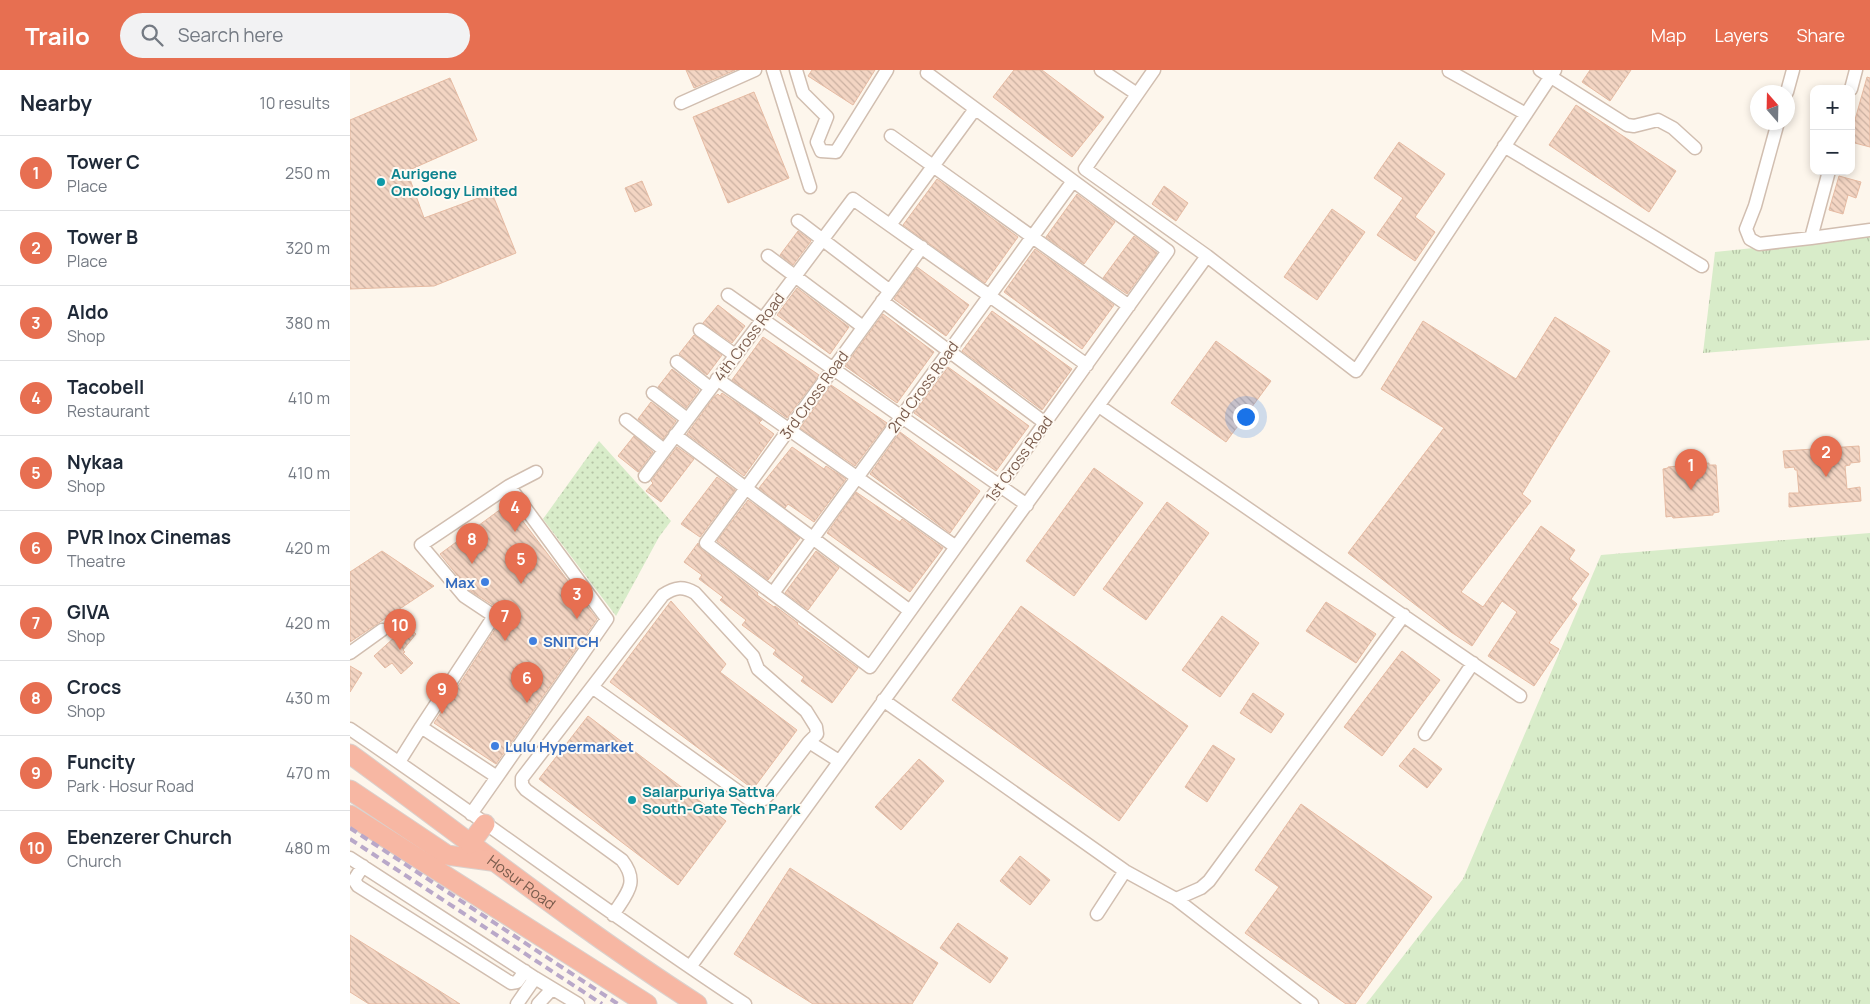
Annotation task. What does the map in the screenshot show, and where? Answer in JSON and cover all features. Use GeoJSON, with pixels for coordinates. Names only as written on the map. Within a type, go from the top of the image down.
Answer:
{"type":"FeatureCollection","features":[{"type":"Feature","properties":{"kind":"highway","name":"Hosur Road"},"geometry":{"type":"LineString","coordinates":[[350,754],[670,997],[697,1004]]}},
{"type":"Feature","properties":{"kind":"highway"},"geometry":{"type":"LineString","coordinates":[[350,790],[447,855],[492,861]]}},
{"type":"Feature","properties":{"kind":"highway"},"geometry":{"type":"LineString","coordinates":[[350,815],[647,1004]]}},
{"type":"Feature","properties":{"kind":"highway"},"geometry":{"type":"LineString","coordinates":[[470,844],[478,819]]}},
{"type":"Feature","properties":{"kind":"street"},"geometry":{"type":"LineString","coordinates":[[681,103],[755,70]]}},
{"type":"Feature","properties":{"kind":"street"},"geometry":{"type":"LineString","coordinates":[[773,70],[810,188]]}},
{"type":"Feature","properties":{"kind":"street"},"geometry":{"type":"LineString","coordinates":[[796,70],[803,93],[827,117],[818,142],[821,151],[836,152],[887,70]]}},
{"type":"Feature","properties":{"kind":"street"},"geometry":{"type":"LineString","coordinates":[[1101,70],[1137,94]]}},
{"type":"Feature","properties":{"kind":"street"},"geometry":{"type":"LineString","coordinates":[[1154,70],[1085,169],[1207,256],[1356,371],[1526,114],[1548,72],[1627,125],[1634,126],[1658,120],[1673,128],[1695,148]]}},
{"type":"Feature","properties":{"kind":"street"},"geometry":{"type":"LineString","coordinates":[[1788,85],[1793,70]]}},
{"type":"Feature","properties":{"kind":"street"},"geometry":{"type":"LineString","coordinates":[[1852,85],[1856,70]]}},
{"type":"Feature","properties":{"kind":"street"},"geometry":{"type":"LineString","coordinates":[[1449,71],[1526,114]]}},
{"type":"Feature","properties":{"kind":"street"},"geometry":{"type":"LineString","coordinates":[[927,73],[1073,181]]}},
{"type":"Feature","properties":{"kind":"street"},"geometry":{"type":"LineString","coordinates":[[975,109],[890,225],[1087,365]]}},
{"type":"Feature","properties":{"kind":"street"},"geometry":{"type":"LineString","coordinates":[[1776,130],[1755,206],[1746,229],[1750,239],[1759,244],[1870,230]]}},
{"type":"Feature","properties":{"kind":"street"},"geometry":{"type":"LineString","coordinates":[[891,136],[1129,306]]}},
{"type":"Feature","properties":{"kind":"street"},"geometry":{"type":"LineString","coordinates":[[1504,146],[1702,266]]}},
{"type":"Feature","properties":{"kind":"street"},"geometry":{"type":"LineString","coordinates":[[1811,238],[1828,175]]}},
{"type":"Feature","properties":{"kind":"street","name":"2nd Cross Road"},"geometry":{"type":"LineString","coordinates":[[773,593],[1073,181]]}},
{"type":"Feature","properties":{"kind":"street","name":"1st Cross Road"},"geometry":{"type":"LineString","coordinates":[[773,593],[870,667],[1168,251],[1073,181]]}},
{"type":"Feature","properties":{"kind":"street","name":"4th Cross Road"},"geometry":{"type":"LineString","coordinates":[[645,476],[853,198],[890,225]]}},
{"type":"Feature","properties":{"kind":"street"},"geometry":{"type":"LineString","coordinates":[[798,221],[890,291]]}},
{"type":"Feature","properties":{"kind":"street","name":"3rd Cross Road"},"geometry":{"type":"LineString","coordinates":[[773,593],[706,542],[922,247]]}},
{"type":"Feature","properties":{"kind":"street"},"geometry":{"type":"LineString","coordinates":[[768,256],[864,327]]}},
{"type":"Feature","properties":{"kind":"street"},"geometry":{"type":"LineString","coordinates":[[690,967],[1207,256]]}},
{"type":"Feature","properties":{"kind":"street"},"geometry":{"type":"LineString","coordinates":[[728,296],[1027,505]]}},
{"type":"Feature","properties":{"kind":"street"},"geometry":{"type":"LineString","coordinates":[[882,302],[1045,423]]}},
{"type":"Feature","properties":{"kind":"street"},"geometry":{"type":"LineString","coordinates":[[700,330],[735,355]]}},
{"type":"Feature","properties":{"kind":"street"},"geometry":{"type":"LineString","coordinates":[[677,362],[788,429],[956,548]]}},
{"type":"Feature","properties":{"kind":"street"},"geometry":{"type":"LineString","coordinates":[[653,393],[687,419]]}},
{"type":"Feature","properties":{"kind":"street"},"geometry":{"type":"LineString","coordinates":[[1099,406],[1520,696]]}},
{"type":"Feature","properties":{"kind":"street"},"geometry":{"type":"LineString","coordinates":[[626,420],[664,450]]}},
{"type":"Feature","properties":{"kind":"street"},"geometry":{"type":"LineString","coordinates":[[675,436],[910,611]]}},
{"type":"Feature","properties":{"kind":"street"},"geometry":{"type":"LineString","coordinates":[[399,762],[494,616],[464,596],[421,545],[509,486],[536,472]]}},
{"type":"Feature","properties":{"kind":"street"},"geometry":{"type":"LineString","coordinates":[[478,819],[497,777],[607,618],[509,486]]}},
{"type":"Feature","properties":{"kind":"street"},"geometry":{"type":"LineString","coordinates":[[592,687],[753,802],[764,799],[770,793],[816,734],[816,727],[806,711],[758,669],[753,656],[695,593],[687,588],[680,587],[663,595],[592,687],[522,778],[522,785],[526,790],[622,860],[628,868],[632,881],[631,888],[613,915]]}},
{"type":"Feature","properties":{"kind":"street"},"geometry":{"type":"LineString","coordinates":[[1176,899],[1201,888],[1209,881],[1404,615]]}},
{"type":"Feature","properties":{"kind":"street"},"geometry":{"type":"LineString","coordinates":[[350,653],[382,630]]}},
{"type":"Feature","properties":{"kind":"street"},"geometry":{"type":"LineString","coordinates":[[1426,734],[1473,663]]}},
{"type":"Feature","properties":{"kind":"street"},"geometry":{"type":"LineString","coordinates":[[883,700],[1125,871],[1176,899],[1312,1004]]}},
{"type":"Feature","properties":{"kind":"street"},"geometry":{"type":"LineString","coordinates":[[421,727],[497,777]]}},
{"type":"Feature","properties":{"kind":"street"},"geometry":{"type":"LineString","coordinates":[[350,729],[613,915],[745,1004]]}},
{"type":"Feature","properties":{"kind":"street"},"geometry":{"type":"LineString","coordinates":[[810,742],[839,762]]}},
{"type":"Feature","properties":{"kind":"street"},"geometry":{"type":"LineString","coordinates":[[350,858],[578,1004]]}},
{"type":"Feature","properties":{"kind":"street"},"geometry":{"type":"LineString","coordinates":[[363,866],[354,880],[358,886],[511,983],[517,982],[530,974]]}},
{"type":"Feature","properties":{"kind":"street"},"geometry":{"type":"LineString","coordinates":[[1097,914],[1125,871]]}},
{"type":"Feature","properties":{"kind":"street"},"geometry":{"type":"LineString","coordinates":[[517,1004],[530,974]]}},
{"type":"Feature","properties":{"kind":"street"},"geometry":{"type":"LineString","coordinates":[[538,1004],[552,989]]}},
{"type":"Feature","properties":{"kind":"green space"},"geometry":{"type":"Polygon","coordinates":[[[1870,236],[1870,340],[1703,353],[1715,252],[1870,236]]]}},
{"type":"Feature","properties":{"kind":"green space"},"geometry":{"type":"Polygon","coordinates":[[[599,441],[671,521],[659,537],[616,616],[543,519],[599,441]]]}},
{"type":"Feature","properties":{"kind":"green space"},"geometry":{"type":"Polygon","coordinates":[[[1870,533],[1870,1004],[1366,1004],[1463,879],[1601,555],[1870,533]]]}},
{"type":"Feature","properties":{"kind":"building"},"geometry":{"type":"Polygon","coordinates":[[[686,70],[735,70],[694,88],[686,70]]]}},
{"type":"Feature","properties":{"kind":"building"},"geometry":{"type":"Polygon","coordinates":[[[812,70],[875,70],[853,105],[808,76],[812,70]]]}},
{"type":"Feature","properties":{"kind":"building"},"geometry":{"type":"Polygon","coordinates":[[[1014,70],[1042,70],[1104,117],[1072,157],[993,97],[1014,70]]]}},
{"type":"Feature","properties":{"kind":"building"},"geometry":{"type":"Polygon","coordinates":[[[1590,70],[1631,70],[1610,101],[1582,82],[1590,70]]]}},
{"type":"Feature","properties":{"kind":"building"},"geometry":{"type":"Polygon","coordinates":[[[1867,77],[1870,78],[1870,147],[1855,143],[1855,120],[1867,77]]]}},
{"type":"Feature","properties":{"kind":"building","name":"Aurigene Oncology Limited"},"geometry":{"type":"Polygon","coordinates":[[[450,78],[477,140],[407,171],[424,218],[492,193],[516,253],[434,286],[350,289],[350,120],[450,78]]]}},
{"type":"Feature","properties":{"kind":"building"},"geometry":{"type":"Polygon","coordinates":[[[754,92],[789,178],[728,203],[693,117],[754,92]]]}},
{"type":"Feature","properties":{"kind":"building"},"geometry":{"type":"Polygon","coordinates":[[[1576,105],[1676,171],[1649,212],[1549,145],[1576,105]]]}},
{"type":"Feature","properties":{"kind":"building"},"geometry":{"type":"Polygon","coordinates":[[[1399,142],[1445,174],[1415,217],[1435,232],[1415,261],[1377,235],[1403,198],[1374,178],[1399,142]]]}},
{"type":"Feature","properties":{"kind":"building"},"geometry":{"type":"Polygon","coordinates":[[[1839,176],[1861,182],[1856,198],[1848,195],[1843,214],[1829,210],[1839,176]]]}},
{"type":"Feature","properties":{"kind":"building"},"geometry":{"type":"Polygon","coordinates":[[[937,179],[1018,237],[985,283],[903,225],[937,179]]]}},
{"type":"Feature","properties":{"kind":"building"},"geometry":{"type":"Polygon","coordinates":[[[642,181],[652,205],[635,212],[625,188],[642,181]]]}},
{"type":"Feature","properties":{"kind":"building"},"geometry":{"type":"Polygon","coordinates":[[[1164,186],[1188,203],[1176,221],[1152,204],[1164,186]]]}},
{"type":"Feature","properties":{"kind":"building"},"geometry":{"type":"Polygon","coordinates":[[[1077,194],[1115,222],[1084,264],[1046,237],[1077,194]]]}},
{"type":"Feature","properties":{"kind":"building"},"geometry":{"type":"Polygon","coordinates":[[[1332,209],[1365,232],[1317,300],[1284,277],[1332,209]]]}},
{"type":"Feature","properties":{"kind":"building"},"geometry":{"type":"Polygon","coordinates":[[[798,231],[811,241],[793,265],[780,255],[798,231]]]}},
{"type":"Feature","properties":{"kind":"building"},"geometry":{"type":"Polygon","coordinates":[[[1134,236],[1157,253],[1127,294],[1103,278],[1134,236]]]}},
{"type":"Feature","properties":{"kind":"building"},"geometry":{"type":"Polygon","coordinates":[[[1035,249],[1114,305],[1082,349],[1004,292],[1035,249]]]}},
{"type":"Feature","properties":{"kind":"building"},"geometry":{"type":"Polygon","coordinates":[[[917,267],[969,305],[946,336],[894,299],[917,267]]]}},
{"type":"Feature","properties":{"kind":"building"},"geometry":{"type":"Polygon","coordinates":[[[797,288],[849,327],[830,354],[777,315],[797,288]]]}},
{"type":"Feature","properties":{"kind":"building"},"geometry":{"type":"Polygon","coordinates":[[[718,305],[745,326],[732,343],[703,323],[718,305]]]}},
{"type":"Feature","properties":{"kind":"building"},"geometry":{"type":"Polygon","coordinates":[[[992,311],[1072,369],[1042,410],[962,351],[992,311]]]}},
{"type":"Feature","properties":{"kind":"building"},"geometry":{"type":"Polygon","coordinates":[[[883,314],[934,352],[897,403],[845,366],[883,314]]]}},
{"type":"Feature","properties":{"kind":"building"},"geometry":{"type":"Polygon","coordinates":[[[1555,317],[1610,351],[1522,494],[1531,501],[1461,592],[1483,607],[1541,526],[1575,550],[1569,559],[1589,574],[1571,599],[1577,604],[1549,643],[1559,649],[1534,686],[1488,656],[1517,612],[1502,601],[1472,646],[1348,553],[1444,428],[1381,389],[1423,321],[1516,379],[1555,317]]]}},
{"type":"Feature","properties":{"kind":"building"},"geometry":{"type":"Polygon","coordinates":[[[694,335],[722,355],[707,375],[679,354],[694,335]]]}},
{"type":"Feature","properties":{"kind":"building"},"geometry":{"type":"Polygon","coordinates":[[[763,337],[819,375],[787,418],[732,380],[763,337]]]}},
{"type":"Feature","properties":{"kind":"building"},"geometry":{"type":"Polygon","coordinates":[[[1216,341],[1271,381],[1226,442],[1171,403],[1216,341]]]}},
{"type":"Feature","properties":{"kind":"building"},"geometry":{"type":"Polygon","coordinates":[[[948,367],[1029,426],[996,471],[914,413],[948,367]]]}},
{"type":"Feature","properties":{"kind":"building"},"geometry":{"type":"Polygon","coordinates":[[[672,369],[699,390],[686,408],[658,387],[672,369]]]}},
{"type":"Feature","properties":{"kind":"building"},"geometry":{"type":"Polygon","coordinates":[[[831,385],[887,423],[855,466],[800,428],[831,385]]]}},
{"type":"Feature","properties":{"kind":"building"},"geometry":{"type":"Polygon","coordinates":[[[722,393],[762,420],[759,423],[774,434],[744,476],[687,434],[714,397],[718,394],[720,396],[722,393]]]}},
{"type":"Feature","properties":{"kind":"building"},"geometry":{"type":"Polygon","coordinates":[[[651,402],[676,421],[663,439],[638,419],[651,402]]]}},
{"type":"Feature","properties":{"kind":"building"},"geometry":{"type":"Polygon","coordinates":[[[900,432],[980,491],[950,533],[870,474],[900,432]]]}},
{"type":"Feature","properties":{"kind":"building"},"geometry":{"type":"Polygon","coordinates":[[[634,436],[653,452],[638,472],[618,456],[634,436]]]}},
{"type":"Feature","properties":{"kind":"building"},"geometry":{"type":"Polygon","coordinates":[[[1859,446],[1860,462],[1850,463],[1850,465],[1845,466],[1847,489],[1860,487],[1861,501],[1789,507],[1789,493],[1799,493],[1797,470],[1794,467],[1785,468],[1783,451],[1859,446]]]}},
{"type":"Feature","properties":{"kind":"building"},"geometry":{"type":"Polygon","coordinates":[[[677,447],[694,459],[661,502],[646,491],[653,483],[651,481],[677,447]]]}},
{"type":"Feature","properties":{"kind":"building"},"geometry":{"type":"Polygon","coordinates":[[[792,447],[824,469],[826,466],[846,479],[814,522],[788,504],[785,508],[759,488],[792,447]]]}},
{"type":"Feature","properties":{"kind":"building"},"geometry":{"type":"Polygon","coordinates":[[[1709,463],[1709,465],[1716,465],[1719,512],[1713,513],[1713,515],[1666,517],[1663,469],[1709,463]]]}},
{"type":"Feature","properties":{"kind":"building"},"geometry":{"type":"Polygon","coordinates":[[[1094,468],[1143,503],[1074,596],[1026,561],[1094,468]]]}},
{"type":"Feature","properties":{"kind":"building"},"geometry":{"type":"Polygon","coordinates":[[[717,477],[735,490],[700,537],[681,524],[717,477]]]}},
{"type":"Feature","properties":{"kind":"building"},"geometry":{"type":"Polygon","coordinates":[[[856,492],[900,522],[902,519],[943,548],[910,592],[827,533],[856,492]]]}},
{"type":"Feature","properties":{"kind":"building"},"geometry":{"type":"Polygon","coordinates":[[[748,500],[800,538],[768,580],[717,541],[748,500]]]}},
{"type":"Feature","properties":{"kind":"building"},"geometry":{"type":"Polygon","coordinates":[[[1167,502],[1209,533],[1146,620],[1103,589],[1167,502]]]}},
{"type":"Feature","properties":{"kind":"building"},"geometry":{"type":"Polygon","coordinates":[[[509,503],[597,619],[496,764],[434,723],[502,616],[499,609],[469,590],[440,554],[509,503]]]}},
{"type":"Feature","properties":{"kind":"building"},"geometry":{"type":"Polygon","coordinates":[[[698,543],[701,549],[758,593],[757,595],[775,606],[858,668],[832,703],[801,681],[804,677],[773,654],[776,650],[742,625],[746,620],[720,600],[723,597],[699,579],[702,575],[684,562],[698,543]]]}},
{"type":"Feature","properties":{"kind":"building"},"geometry":{"type":"Polygon","coordinates":[[[382,551],[434,586],[350,642],[350,572],[382,551]]]}},
{"type":"Feature","properties":{"kind":"building"},"geometry":{"type":"Polygon","coordinates":[[[816,551],[839,568],[808,610],[785,593],[816,551]]]}},
{"type":"Feature","properties":{"kind":"building"},"geometry":{"type":"Polygon","coordinates":[[[671,601],[726,664],[720,672],[797,730],[753,789],[610,682],[671,601]]]}},
{"type":"Feature","properties":{"kind":"building"},"geometry":{"type":"Polygon","coordinates":[[[1326,602],[1376,634],[1356,663],[1306,631],[1326,602]]]}},
{"type":"Feature","properties":{"kind":"building"},"geometry":{"type":"Polygon","coordinates":[[[1021,606],[1188,726],[1119,821],[952,700],[1021,606]]]}},
{"type":"Feature","properties":{"kind":"building"},"geometry":{"type":"Polygon","coordinates":[[[1222,616],[1259,643],[1220,697],[1182,670],[1222,616]]]}},
{"type":"Feature","properties":{"kind":"building"},"geometry":{"type":"Polygon","coordinates":[[[403,622],[416,634],[403,650],[405,652],[403,653],[413,663],[401,674],[392,663],[385,668],[374,656],[397,635],[394,632],[403,622]]]}},
{"type":"Feature","properties":{"kind":"building"},"geometry":{"type":"Polygon","coordinates":[[[1402,651],[1440,680],[1382,756],[1344,727],[1402,651]]]}},
{"type":"Feature","properties":{"kind":"building"},"geometry":{"type":"Polygon","coordinates":[[[350,666],[362,673],[350,692],[350,666]]]}},
{"type":"Feature","properties":{"kind":"building"},"geometry":{"type":"Polygon","coordinates":[[[1253,693],[1284,714],[1271,733],[1240,713],[1253,693]]]}},
{"type":"Feature","properties":{"kind":"building","name":"Salarpuriya Sattva South-Gate Tech Park"},"geometry":{"type":"Polygon","coordinates":[[[588,716],[726,821],[678,885],[539,779],[588,716]]]}},
{"type":"Feature","properties":{"kind":"building"},"geometry":{"type":"Polygon","coordinates":[[[1213,745],[1235,759],[1207,802],[1185,787],[1213,745]]]}},
{"type":"Feature","properties":{"kind":"building"},"geometry":{"type":"Polygon","coordinates":[[[1414,748],[1442,769],[1427,788],[1399,766],[1414,748]]]}},
{"type":"Feature","properties":{"kind":"building"},"geometry":{"type":"Polygon","coordinates":[[[919,759],[944,781],[901,830],[875,807],[919,759]]]}},
{"type":"Feature","properties":{"kind":"building"},"geometry":{"type":"Polygon","coordinates":[[[1301,804],[1432,897],[1355,1004],[1346,1004],[1245,933],[1279,887],[1255,870],[1301,804]]]}},
{"type":"Feature","properties":{"kind":"building"},"geometry":{"type":"Polygon","coordinates":[[[1020,856],[1050,880],[1030,905],[1000,881],[1020,856]]]}},
{"type":"Feature","properties":{"kind":"building"},"geometry":{"type":"Polygon","coordinates":[[[790,868],[938,963],[912,1004],[813,1004],[734,954],[790,868]]]}},
{"type":"Feature","properties":{"kind":"building"},"geometry":{"type":"Polygon","coordinates":[[[958,923],[1008,958],[990,983],[940,948],[958,923]]]}},
{"type":"Feature","properties":{"kind":"building"},"geometry":{"type":"Polygon","coordinates":[[[350,935],[460,1004],[369,1004],[350,992],[350,935]]]}},
{"type":"Feature","properties":{"kind":"railway"},"geometry":{"type":"LineString","coordinates":[[350,828],[618,1004]]}},
{"type":"Feature","properties":{"kind":"railway"},"geometry":{"type":"LineString","coordinates":[[350,839],[602,1004]]}},
{"type":"Feature","properties":{"kind":"place","name":"Aurigene Oncology Limited"},"geometry":{"type":"Point","coordinates":[381,182]}},
{"type":"Feature","properties":{"kind":"place","name":"Tower B"},"geometry":{"type":"Point","coordinates":[1826,477]}},
{"type":"Feature","properties":{"kind":"place","name":"Tower C"},"geometry":{"type":"Point","coordinates":[1691,490]}},
{"type":"Feature","properties":{"kind":"place","name":"Tacobell"},"geometry":{"type":"Point","coordinates":[515,532]}},
{"type":"Feature","properties":{"kind":"place","name":"Crocs"},"geometry":{"type":"Point","coordinates":[472,564]}},
{"type":"Feature","properties":{"kind":"place","name":"Max"},"geometry":{"type":"Point","coordinates":[485,582]}},
{"type":"Feature","properties":{"kind":"place","name":"Nykaa"},"geometry":{"type":"Point","coordinates":[521,584]}},
{"type":"Feature","properties":{"kind":"place","name":"Aldo"},"geometry":{"type":"Point","coordinates":[577,619]}},
{"type":"Feature","properties":{"kind":"place","name":"GIVA"},"geometry":{"type":"Point","coordinates":[505,641]}},
{"type":"Feature","properties":{"kind":"place","name":"SNITCH"},"geometry":{"type":"Point","coordinates":[533,641]}},
{"type":"Feature","properties":{"kind":"place","name":"Ebenzerer Church"},"geometry":{"type":"Point","coordinates":[400,650]}},
{"type":"Feature","properties":{"kind":"place","name":"PVR Inox Cinemas"},"geometry":{"type":"Point","coordinates":[527,703]}},
{"type":"Feature","properties":{"kind":"place","name":"Funcity"},"geometry":{"type":"Point","coordinates":[442,714]}},
{"type":"Feature","properties":{"kind":"place","name":"Lulu Hypermarket"},"geometry":{"type":"Point","coordinates":[495,746]}},
{"type":"Feature","properties":{"kind":"place","name":"Salarpuriya Sattva South-Gate Tech Park"},"geometry":{"type":"Point","coordinates":[632,800]}}]}
